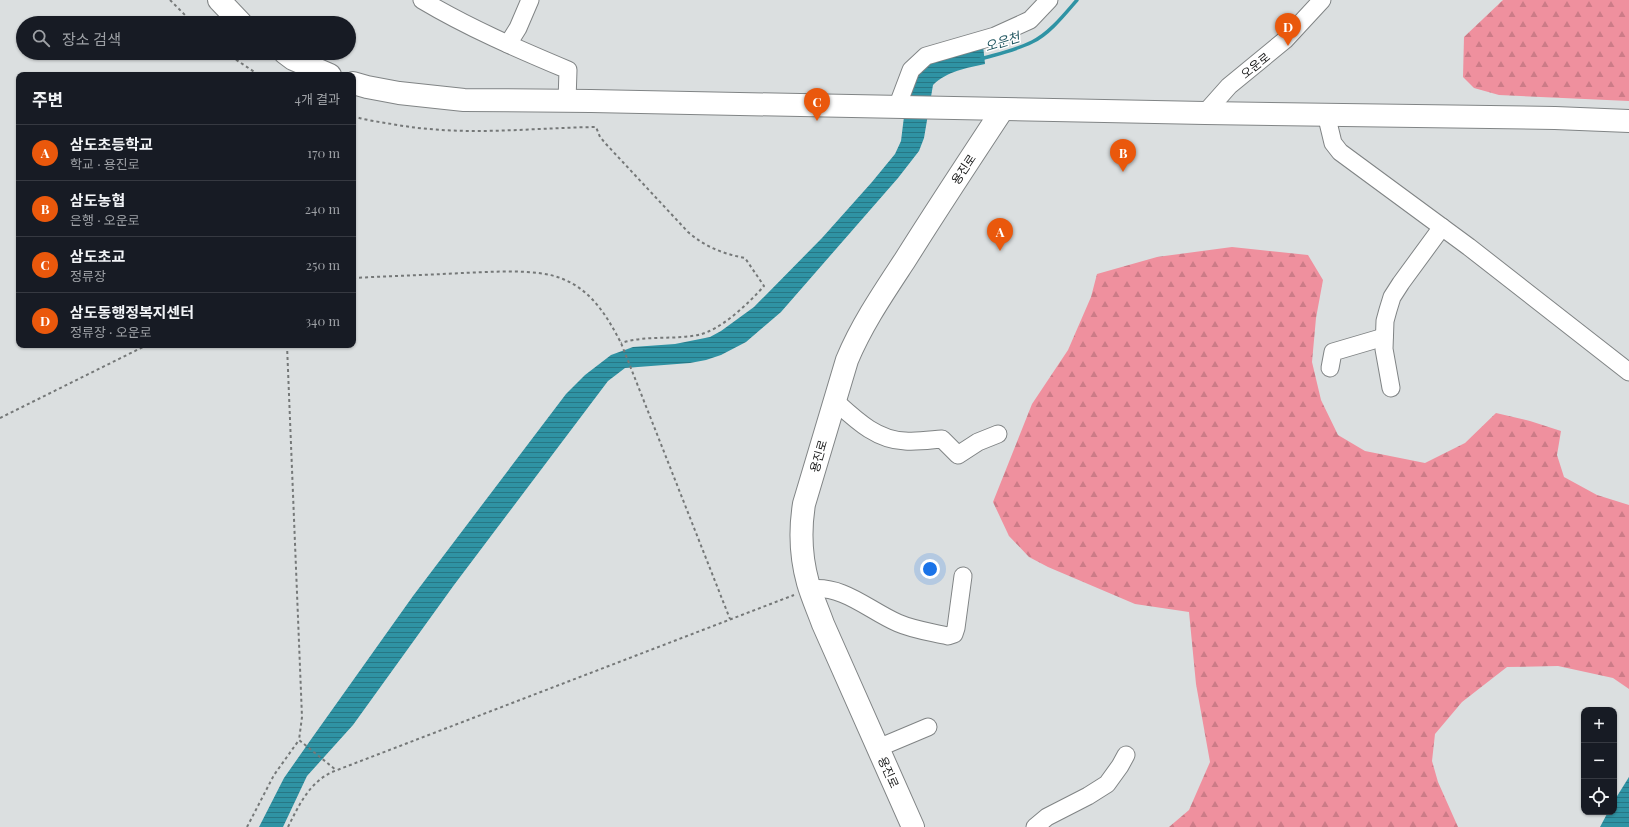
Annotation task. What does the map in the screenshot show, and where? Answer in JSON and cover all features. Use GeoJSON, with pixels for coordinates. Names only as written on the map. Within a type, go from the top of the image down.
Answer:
{"type":"FeatureCollection","features":[{"type":"Feature","properties":{"kind":"main road"},"geometry":{"type":"LineString","coordinates":[[219,2],[234,16]]}},
{"type":"Feature","properties":{"kind":"main road"},"geometry":{"type":"LineString","coordinates":[[295,60],[323,72]]}},
{"type":"Feature","properties":{"kind":"main road"},"geometry":{"type":"LineString","coordinates":[[356,84],[393,92],[464,100],[1555,118],[1629,121]]}},
{"type":"Feature","properties":{"kind":"main road","name":"용진로"},"geometry":{"type":"LineString","coordinates":[[913,827],[823,624],[810,589],[804,561],[802,517],[804,504],[847,360],[854,343],[869,316],[950,188],[1003,109]]}},
{"type":"Feature","properties":{"kind":"street"},"geometry":{"type":"LineString","coordinates":[[422,0],[450,17],[568,70],[567,101]]}},
{"type":"Feature","properties":{"kind":"street"},"geometry":{"type":"LineString","coordinates":[[508,44],[518,28],[530,0]]}},
{"type":"Feature","properties":{"kind":"street"},"geometry":{"type":"LineString","coordinates":[[897,107],[911,70],[926,56],[995,36],[1030,20],[1049,0]]}},
{"type":"Feature","properties":{"kind":"street","name":"오운로"},"geometry":{"type":"LineString","coordinates":[[1205,113],[1229,86],[1285,40],[1322,0]]}},
{"type":"Feature","properties":{"kind":"street"},"geometry":{"type":"LineString","coordinates":[[1326,114],[1333,142],[1340,152],[1442,228],[1629,372]]}},
{"type":"Feature","properties":{"kind":"street"},"geometry":{"type":"LineString","coordinates":[[1391,388],[1384,349],[1384,337],[1385,321],[1392,297],[1442,228]]}},
{"type":"Feature","properties":{"kind":"street"},"geometry":{"type":"LineString","coordinates":[[1330,368],[1333,352],[1384,337]]}},
{"type":"Feature","properties":{"kind":"street"},"geometry":{"type":"LineString","coordinates":[[835,401],[875,433],[885,438],[905,441],[942,439],[958,455],[978,442],[998,434]]}},
{"type":"Feature","properties":{"kind":"street"},"geometry":{"type":"LineString","coordinates":[[810,589],[820,588],[836,591],[901,624],[948,636],[954,634],[956,628],[963,576]]}},
{"type":"Feature","properties":{"kind":"street"},"geometry":{"type":"LineString","coordinates":[[878,748],[928,727]]}},
{"type":"Feature","properties":{"kind":"street"},"geometry":{"type":"LineString","coordinates":[[1035,827],[1047,817],[1088,796],[1107,784],[1126,755]]}},
{"type":"Feature","properties":{"kind":"path"},"geometry":{"type":"LineString","coordinates":[[170,0],[186,16]]}},
{"type":"Feature","properties":{"kind":"path"},"geometry":{"type":"LineString","coordinates":[[236,60],[254,72]]}},
{"type":"Feature","properties":{"kind":"path"},"geometry":{"type":"LineString","coordinates":[[356,117],[406,127],[463,132],[596,128],[600,137],[606,144],[688,232],[698,241],[711,248],[730,255],[745,258],[764,286],[754,298],[708,332],[697,335],[651,338],[621,343]]}},
{"type":"Feature","properties":{"kind":"path"},"geometry":{"type":"LineString","coordinates":[[356,278],[487,272],[529,273],[561,278],[573,284],[596,302],[610,321],[623,346],[730,620]]}},
{"type":"Feature","properties":{"kind":"path"},"geometry":{"type":"LineString","coordinates":[[0,418],[141,348]]}},
{"type":"Feature","properties":{"kind":"path"},"geometry":{"type":"LineString","coordinates":[[247,827],[274,775],[299,740],[302,717],[287,348]]}},
{"type":"Feature","properties":{"kind":"path"},"geometry":{"type":"LineString","coordinates":[[288,827],[302,800],[316,783],[324,776],[336,770],[810,589]]}},
{"type":"Feature","properties":{"kind":"path"},"geometry":{"type":"LineString","coordinates":[[299,740],[336,770]]}},
{"type":"Feature","properties":{"kind":"green space"},"geometry":{"type":"Polygon","coordinates":[[[1503,0],[1629,0],[1629,101],[1499,95],[1474,88],[1463,77],[1464,37],[1503,0]]]}},
{"type":"Feature","properties":{"kind":"green space"},"geometry":{"type":"Polygon","coordinates":[[[1232,247],[1308,255],[1323,280],[1316,318],[1312,362],[1321,400],[1338,435],[1365,451],[1425,463],[1465,443],[1496,413],[1530,421],[1561,431],[1557,455],[1564,477],[1597,495],[1629,505],[1629,689],[1613,678],[1558,666],[1507,667],[1462,702],[1435,734],[1432,761],[1438,782],[1458,827],[1169,827],[1189,810],[1210,762],[1196,684],[1189,612],[1135,604],[1048,567],[1029,557],[1009,536],[993,502],[1032,404],[1068,350],[1091,297],[1097,274],[1157,257],[1232,247]]]}},
{"type":"Feature","properties":{"kind":"water"},"geometry":{"type":"Polygon","coordinates":[[[983,45],[985,64],[951,73],[944,76],[933,85],[924,138],[919,151],[898,178],[781,312],[746,342],[721,355],[690,363],[625,368],[608,381],[454,585],[353,725],[307,776],[283,827],[259,827],[284,778],[312,738],[413,596],[566,394],[585,375],[611,355],[633,347],[675,344],[710,337],[721,331],[754,307],[822,238],[895,154],[901,141],[907,92],[914,78],[932,60],[983,45]]]}},
{"type":"Feature","properties":{"kind":"water"},"geometry":{"type":"Polygon","coordinates":[[[1629,777],[1629,827],[1600,827],[1606,815],[1617,815],[1617,796],[1629,777]]]}},
{"type":"Feature","properties":{"kind":"waterway","name":"오운천"},"geometry":{"type":"LineString","coordinates":[[981,59],[1007,52],[1038,39],[1056,24],[1077,0]]}},
{"type":"Feature","properties":{"kind":"place","name":"삼도동행정복지센터"},"geometry":{"type":"Point","coordinates":[1288,46]}},
{"type":"Feature","properties":{"kind":"place","name":"삼도초교"},"geometry":{"type":"Point","coordinates":[817,121]}},
{"type":"Feature","properties":{"kind":"place","name":"삼도농협"},"geometry":{"type":"Point","coordinates":[1123,172]}},
{"type":"Feature","properties":{"kind":"place","name":"삼도초등학교"},"geometry":{"type":"Point","coordinates":[1000,251]}}]}
